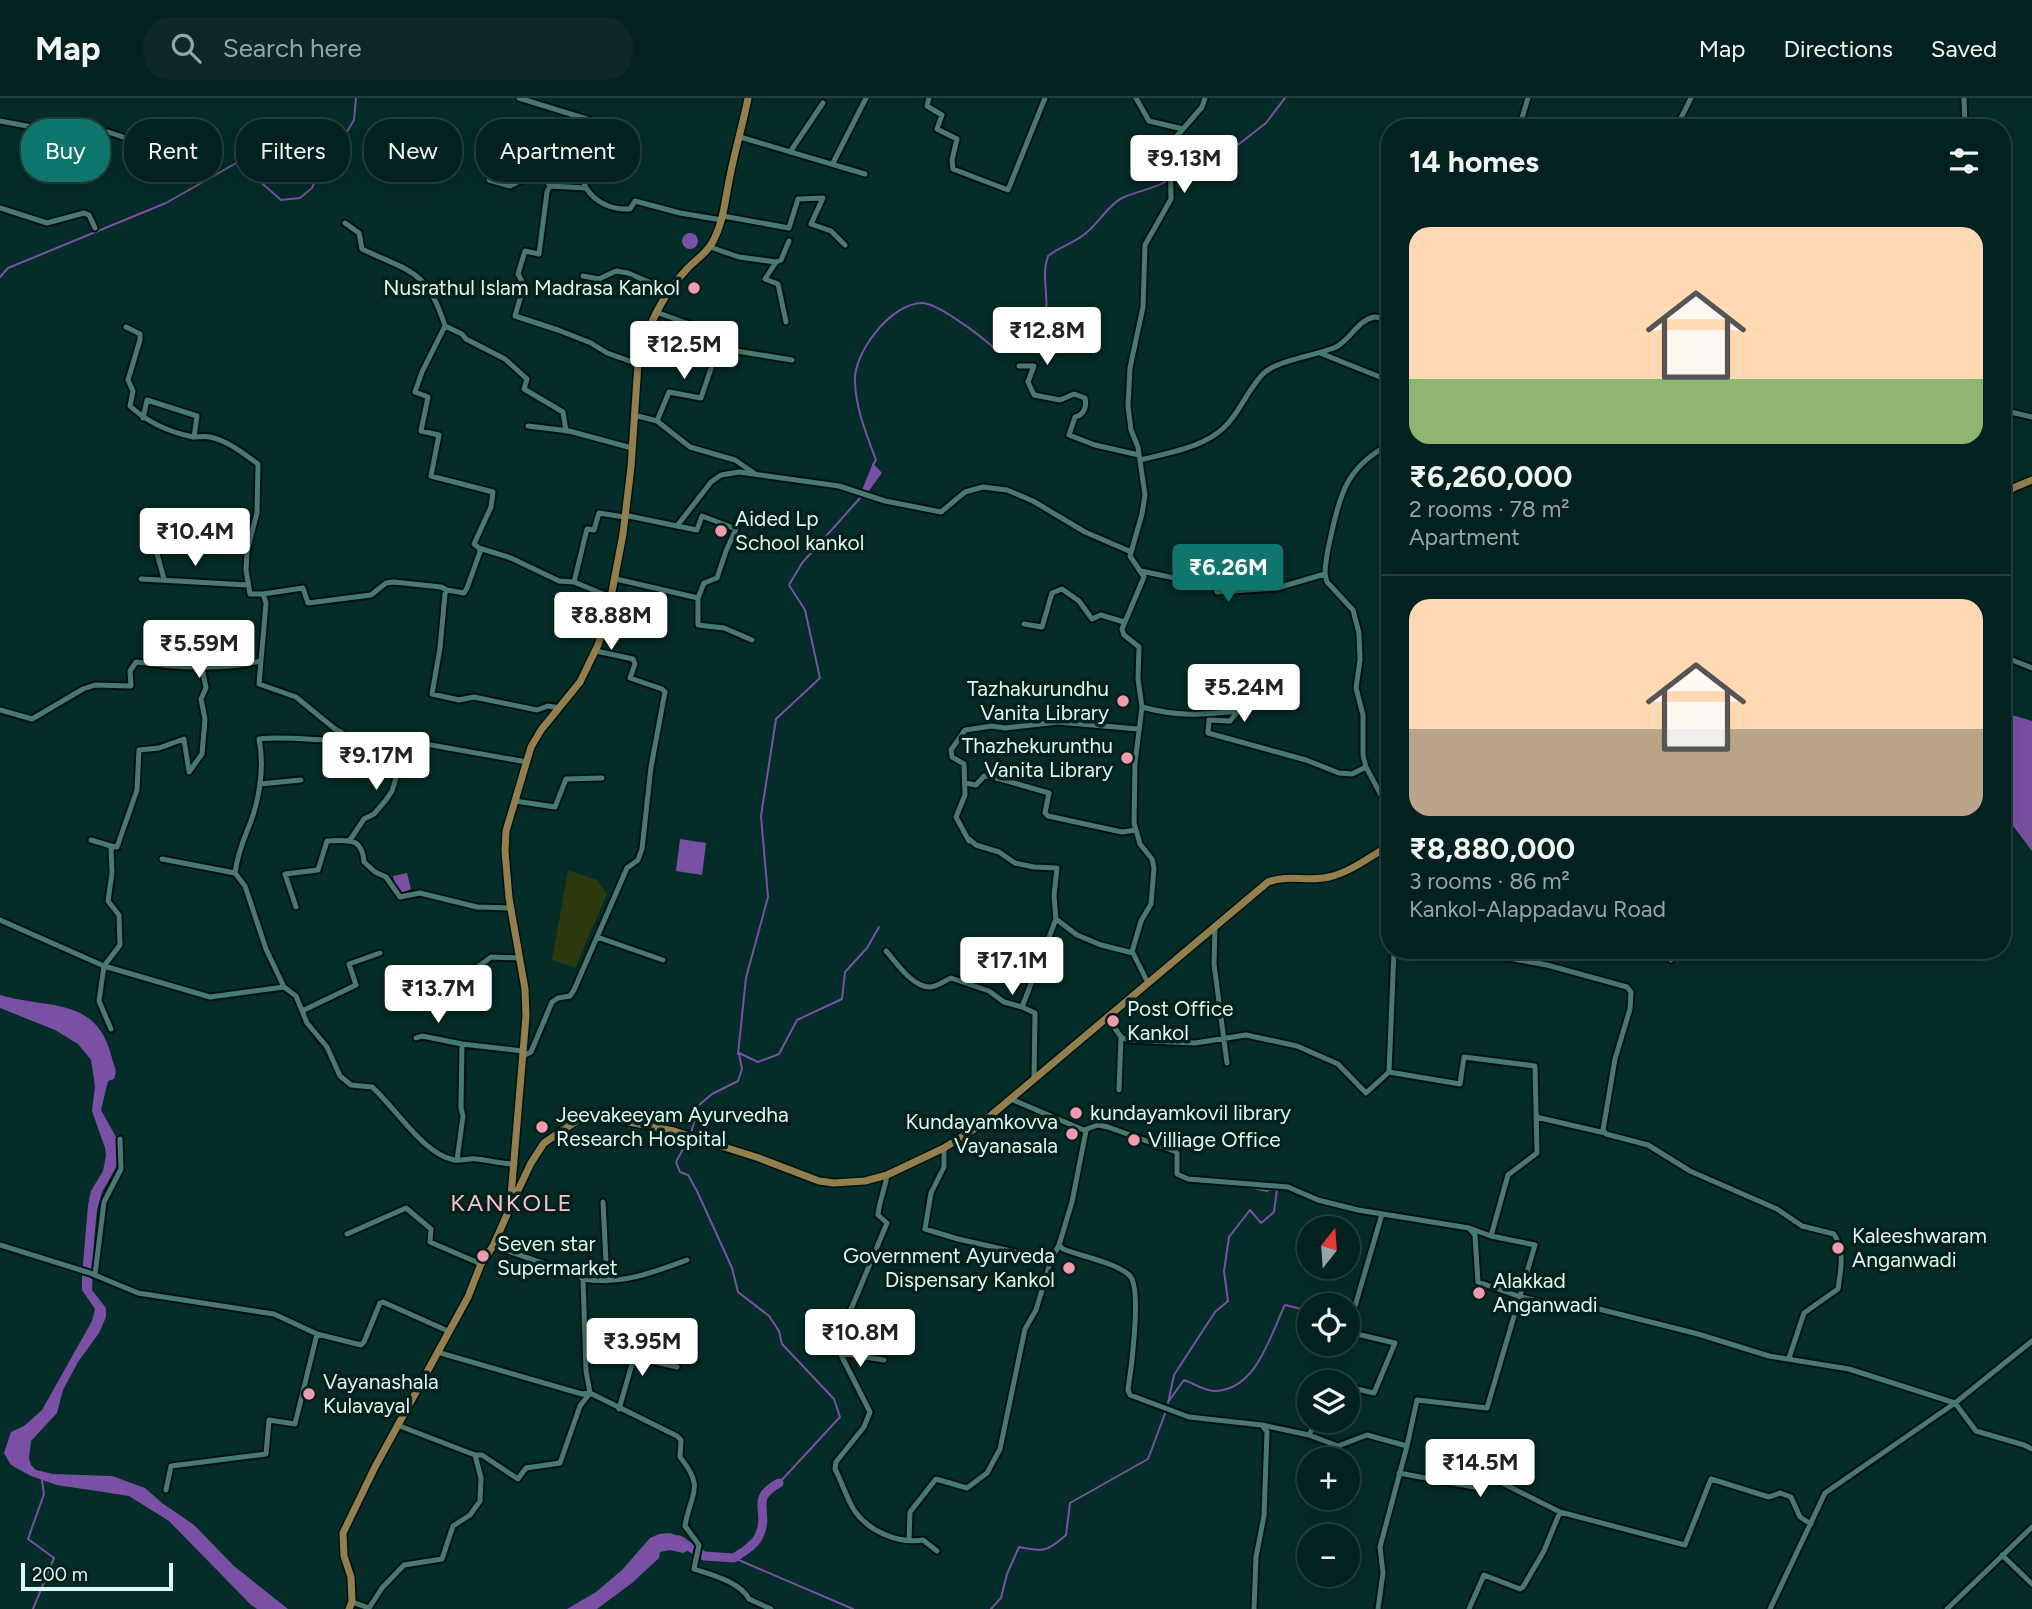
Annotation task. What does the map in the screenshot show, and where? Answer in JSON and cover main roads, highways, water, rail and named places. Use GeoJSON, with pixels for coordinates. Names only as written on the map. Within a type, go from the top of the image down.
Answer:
{"type":"FeatureCollection","features":[{"type":"Feature","properties":{"kind":"main road"},"geometry":{"type":"LineString","coordinates":[[510,1208],[526,1016],[511,908],[505,851],[506,831],[536,738],[580,681],[596,651],[616,579],[632,448],[638,364],[646,332],[670,291],[687,269],[710,247],[722,218],[748,98]]}},
{"type":"Feature","properties":{"kind":"main road"},"geometry":{"type":"LineString","coordinates":[[2011,490],[2032,480]]}},
{"type":"Feature","properties":{"kind":"main road"},"geometry":{"type":"LineString","coordinates":[[351,1605],[351,1577],[344,1556],[343,1533],[355,1504],[468,1297],[481,1264],[531,1163],[544,1143],[581,1118],[594,1115],[674,1131],[819,1181],[851,1183],[887,1175],[944,1148],[1013,1100],[1268,882],[1284,878],[1318,879],[1343,873],[1381,850]]}},
{"type":"Feature","properties":{"kind":"waterway"},"geometry":{"type":"LineString","coordinates":[[0,277],[8,268],[166,203],[238,162],[281,200],[300,198],[312,188],[330,146],[339,145],[354,120],[356,98]]}},
{"type":"Feature","properties":{"kind":"waterway"},"geometry":{"type":"LineString","coordinates":[[1174,177],[1239,144],[1266,123],[1285,98]]}},
{"type":"Feature","properties":{"kind":"waterway"},"geometry":{"type":"LineString","coordinates":[[873,465],[876,460],[857,403],[856,371],[867,345],[886,321],[910,305],[929,304],[949,314],[994,348],[1014,341],[1044,322],[1048,256],[1091,229],[1112,205],[1122,198],[1169,180]]}},
{"type":"Feature","properties":{"kind":"waterway"},"geometry":{"type":"LineString","coordinates":[[738,1054],[746,978],[768,897],[761,816],[776,719],[820,678],[805,610],[789,585],[802,563],[861,497]]}},
{"type":"Feature","properties":{"kind":"waterway"},"geometry":{"type":"LineString","coordinates":[[739,1053],[758,1062],[779,1054],[797,1020],[842,999],[845,972],[867,948],[879,927]]}},
{"type":"Feature","properties":{"kind":"waterway"},"geometry":{"type":"LineString","coordinates":[[691,1133],[699,1105],[712,1094],[738,1081],[742,1069],[739,1054]]}},
{"type":"Feature","properties":{"kind":"waterway"},"geometry":{"type":"LineString","coordinates":[[689,1138],[676,1162],[680,1172],[688,1175],[697,1191],[732,1268],[738,1292],[769,1316],[779,1331],[782,1344],[834,1399],[840,1417],[779,1483]]}},
{"type":"Feature","properties":{"kind":"waterway"},"geometry":{"type":"LineString","coordinates":[[1244,1186],[1267,1191],[1272,1188]]}},
{"type":"Feature","properties":{"kind":"waterway"},"geometry":{"type":"LineString","coordinates":[[1168,1403],[1174,1375],[1215,1312],[1228,1301],[1224,1271],[1229,1237],[1250,1210],[1261,1223],[1274,1212],[1277,1189]]}},
{"type":"Feature","properties":{"kind":"waterway"},"geometry":{"type":"LineString","coordinates":[[1168,1402],[1184,1380],[1211,1391],[1229,1388],[1242,1381],[1260,1359],[1285,1305],[1297,1308]]}},
{"type":"Feature","properties":{"kind":"waterway"},"geometry":{"type":"LineString","coordinates":[[991,1609],[1001,1598],[1007,1574],[1019,1547],[1044,1549],[1066,1535],[1070,1503],[1148,1459],[1166,1411]]}},
{"type":"Feature","properties":{"kind":"waterway"},"geometry":{"type":"LineString","coordinates":[[33,1609],[54,1558],[28,1539],[44,1494],[42,1480]]}},
{"type":"Feature","properties":{"kind":"waterway"},"geometry":{"type":"LineString","coordinates":[[679,1540],[704,1556],[734,1558],[757,1539],[762,1527],[762,1500],[764,1495],[779,1483]]}},
{"type":"Feature","properties":{"kind":"waterway"},"geometry":{"type":"LineString","coordinates":[[734,1558],[853,1609]]}},
{"type":"Feature","properties":{"kind":"place","name":"Nusrathul Islam Madrasa Kankol"},"geometry":{"type":"Point","coordinates":[694,288]}},
{"type":"Feature","properties":{"kind":"place","name":"Aided Lp School kankol"},"geometry":{"type":"Point","coordinates":[721,531]}},
{"type":"Feature","properties":{"kind":"place","name":"Tazhakurundhu Vanita Library"},"geometry":{"type":"Point","coordinates":[1123,701]}},
{"type":"Feature","properties":{"kind":"place","name":"Thazhekurunthu Vanita Library"},"geometry":{"type":"Point","coordinates":[1127,758]}},
{"type":"Feature","properties":{"kind":"place","name":"Post Office Kankol"},"geometry":{"type":"Point","coordinates":[1113,1021]}},
{"type":"Feature","properties":{"kind":"place","name":"kundayamkovil library"},"geometry":{"type":"Point","coordinates":[1076,1113]}},
{"type":"Feature","properties":{"kind":"place","name":"Jeevakeeyam Ayurvedha Research Hospital"},"geometry":{"type":"Point","coordinates":[542,1127]}},
{"type":"Feature","properties":{"kind":"place","name":"Kundayamkovva Vayanasala"},"geometry":{"type":"Point","coordinates":[1072,1134]}},
{"type":"Feature","properties":{"kind":"place","name":"Villiage Office"},"geometry":{"type":"Point","coordinates":[1134,1140]}},
{"type":"Feature","properties":{"kind":"place","name":"Kaleeshwaram Anganwadi"},"geometry":{"type":"Point","coordinates":[1838,1248]}},
{"type":"Feature","properties":{"kind":"place","name":"Seven star Supermarket"},"geometry":{"type":"Point","coordinates":[483,1256]}},
{"type":"Feature","properties":{"kind":"place","name":"Government Ayurveda Dispensary Kankol"},"geometry":{"type":"Point","coordinates":[1069,1268]}},
{"type":"Feature","properties":{"kind":"place","name":"Alakkad Anganwadi"},"geometry":{"type":"Point","coordinates":[1479,1293]}},
{"type":"Feature","properties":{"kind":"place","name":"Vayanashala Kulavayal"},"geometry":{"type":"Point","coordinates":[309,1394]}},
{"type":"Feature","properties":{"kind":"district","name":"KANKOLE"},"geometry":{"type":"Point","coordinates":[512,1203]}}]}
